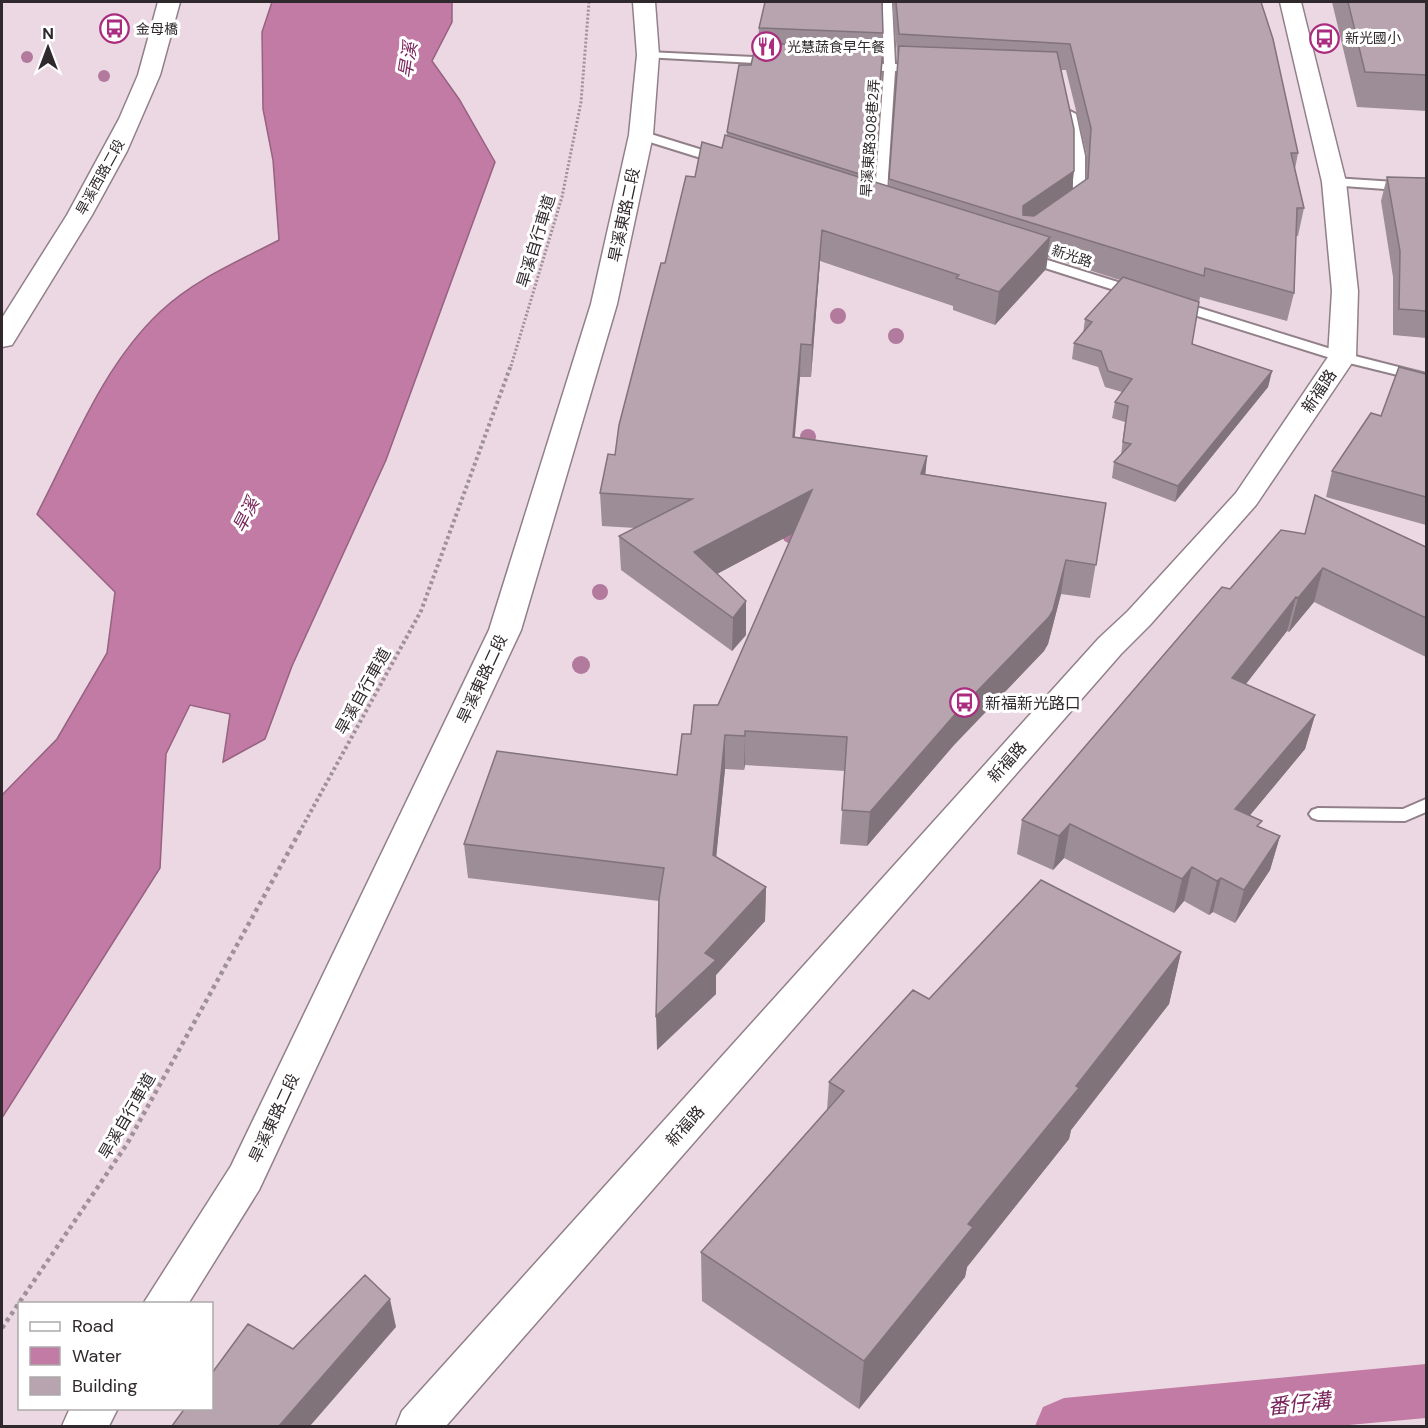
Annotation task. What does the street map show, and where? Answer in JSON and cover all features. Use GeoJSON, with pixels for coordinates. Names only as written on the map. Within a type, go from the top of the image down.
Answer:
{"type":"FeatureCollection","features":[{"type":"Feature","properties":{"kind":"street","name":"旱溪西路二段"},"geometry":{"type":"LineString","coordinates":[[2,339],[96,189],[125,133],[147,82],[168,2]]}},
{"type":"Feature","properties":{"kind":"street","name":"旱溪東路二段"},"geometry":{"type":"LineString","coordinates":[[165,1302],[245,1178],[505,630],[604,304],[641,135],[648,55],[644,2]]}},
{"type":"Feature","properties":{"kind":"street","name":"新福路"},"geometry":{"type":"LineString","coordinates":[[418,1426],[1102,655],[1140,618],[1246,499],[1342,357],[1345,291],[1334,182],[1290,2]]}},
{"type":"Feature","properties":{"kind":"street"},"geometry":{"type":"LineString","coordinates":[[84,1426],[95,1410]]}},
{"type":"Feature","properties":{"kind":"lane","name":"旱溪東路308巷2弄"},"geometry":{"type":"LineString","coordinates":[[879,211],[890,68],[888,2]]}},
{"type":"Feature","properties":{"kind":"lane"},"geometry":{"type":"LineString","coordinates":[[648,55],[787,62]]}},
{"type":"Feature","properties":{"kind":"lane"},"geometry":{"type":"LineString","coordinates":[[844,65],[936,69]]}},
{"type":"Feature","properties":{"kind":"lane"},"geometry":{"type":"LineString","coordinates":[[1061,213],[1079,201],[1079,156],[1066,98]]}},
{"type":"Feature","properties":{"kind":"lane"},"geometry":{"type":"LineString","coordinates":[[641,135],[732,164]]}},
{"type":"Feature","properties":{"kind":"lane"},"geometry":{"type":"LineString","coordinates":[[1334,182],[1426,188]]}},
{"type":"Feature","properties":{"kind":"lane","name":"新光路"},"geometry":{"type":"LineString","coordinates":[[1015,254],[1342,357],[1426,378]]}},
{"type":"Feature","properties":{"kind":"lane"},"geometry":{"type":"LineString","coordinates":[[1318,814],[1405,815],[1426,806]]}},
{"type":"Feature","properties":{"kind":"path","name":"旱溪自行車道"},"geometry":{"type":"LineString","coordinates":[[20,1302],[127,1144],[421,611],[508,375],[562,197],[581,102],[589,2]]}},
{"type":"Feature","properties":{"kind":"path","name":"旱溪自行車道"},"geometry":{"type":"LineString","coordinates":[[2,1328],[18,1304]]}},
{"type":"Feature","properties":{"kind":"water","name":"旱溪"},"geometry":{"type":"Polygon","coordinates":[[[272,2],[452,2],[452,22],[432,61],[459,99],[495,162],[386,460],[292,666],[265,739],[223,762],[230,714],[190,705],[166,754],[160,868],[2,1118],[2,795],[57,739],[107,653],[115,592],[37,514],[91,407],[122,356],[140,332],[188,289],[279,240],[273,160],[263,109],[262,32],[272,2]]]}},
{"type":"Feature","properties":{"kind":"building"},"geometry":{"type":"Polygon","coordinates":[[[765,2],[882,2],[883,33],[759,28],[765,2]]]}},
{"type":"Feature","properties":{"kind":"building"},"geometry":{"type":"Polygon","coordinates":[[[896,2],[1261,2],[1273,39],[1298,153],[1291,153],[1304,208],[1297,208],[1294,293],[1205,268],[1204,276],[889,179],[899,46],[1057,52],[1074,129],[1074,171],[1023,206],[1023,215],[1034,216],[1088,178],[1091,128],[1070,44],[899,34],[896,2]]]}},
{"type":"Feature","properties":{"kind":"building"},"geometry":{"type":"Polygon","coordinates":[[[1348,2],[1426,2],[1426,75],[1365,72],[1348,2]]]}},
{"type":"Feature","properties":{"kind":"building"},"geometry":{"type":"Polygon","coordinates":[[[756,43],[883,48],[872,178],[727,132],[739,65],[751,65],[756,43]]]}},
{"type":"Feature","properties":{"kind":"building"},"geometry":{"type":"Polygon","coordinates":[[[725,135],[1050,237],[999,292],[956,278],[959,275],[822,230],[812,345],[801,344],[793,437],[927,456],[921,474],[1106,503],[1096,565],[1066,560],[1053,610],[1049,617],[958,711],[870,812],[842,810],[847,737],[745,731],[745,736],[725,735],[713,855],[766,887],[705,953],[716,960],[656,1016],[659,899],[664,868],[464,844],[497,751],[677,775],[682,734],[691,734],[694,705],[718,705],[812,490],[694,552],[746,601],[733,618],[619,536],[692,499],[600,493],[608,454],[615,455],[619,425],[661,263],[665,263],[686,176],[695,177],[702,142],[722,148],[725,135]]]}},
{"type":"Feature","properties":{"kind":"building"},"geometry":{"type":"Polygon","coordinates":[[[1387,177],[1426,178],[1426,311],[1399,309],[1400,251],[1387,177]]]}},
{"type":"Feature","properties":{"kind":"building"},"geometry":{"type":"Polygon","coordinates":[[[1123,277],[1199,302],[1192,344],[1272,371],[1178,486],[1114,462],[1131,444],[1123,442],[1128,406],[1115,402],[1132,379],[1108,371],[1101,351],[1074,343],[1092,322],[1085,319],[1123,277]]]}},
{"type":"Feature","properties":{"kind":"building"},"geometry":{"type":"Polygon","coordinates":[[[1399,367],[1426,374],[1426,497],[1332,471],[1371,413],[1381,416],[1399,367]]]}},
{"type":"Feature","properties":{"kind":"building"},"geometry":{"type":"Polygon","coordinates":[[[1315,495],[1426,547],[1426,618],[1323,568],[1298,598],[1296,597],[1232,678],[1315,715],[1235,809],[1262,821],[1257,826],[1280,836],[1244,890],[1221,878],[1217,881],[1192,867],[1182,879],[1070,824],[1059,836],[1022,820],[1222,587],[1230,589],[1281,530],[1305,534],[1315,495]]]}},
{"type":"Feature","properties":{"kind":"building"},"geometry":{"type":"Polygon","coordinates":[[[1041,880],[1181,952],[1076,1086],[1079,1088],[968,1224],[973,1227],[864,1361],[701,1252],[844,1091],[829,1082],[913,990],[929,999],[1041,880]]]}},
{"type":"Feature","properties":{"kind":"building"},"geometry":{"type":"Polygon","coordinates":[[[365,1275],[390,1299],[279,1426],[172,1426],[184,1410],[213,1410],[213,1372],[248,1324],[293,1349],[365,1275]]]}},
{"type":"Feature","properties":{"kind":"waterway","name":"番仔溝"},"geometry":{"type":"LineString","coordinates":[[1064,1426],[1426,1391]]}},
{"type":"Feature","properties":{"kind":"place","name":"金母橋"},"geometry":{"type":"Point","coordinates":[115,29]}},
{"type":"Feature","properties":{"kind":"place","name":"新光國小"},"geometry":{"type":"Point","coordinates":[1324,38]}},
{"type":"Feature","properties":{"kind":"place","name":"光慧蔬食早午餐"},"geometry":{"type":"Point","coordinates":[766,47]}},
{"type":"Feature","properties":{"kind":"place","name":"新福新光路口"},"geometry":{"type":"Point","coordinates":[964,703]}}]}
